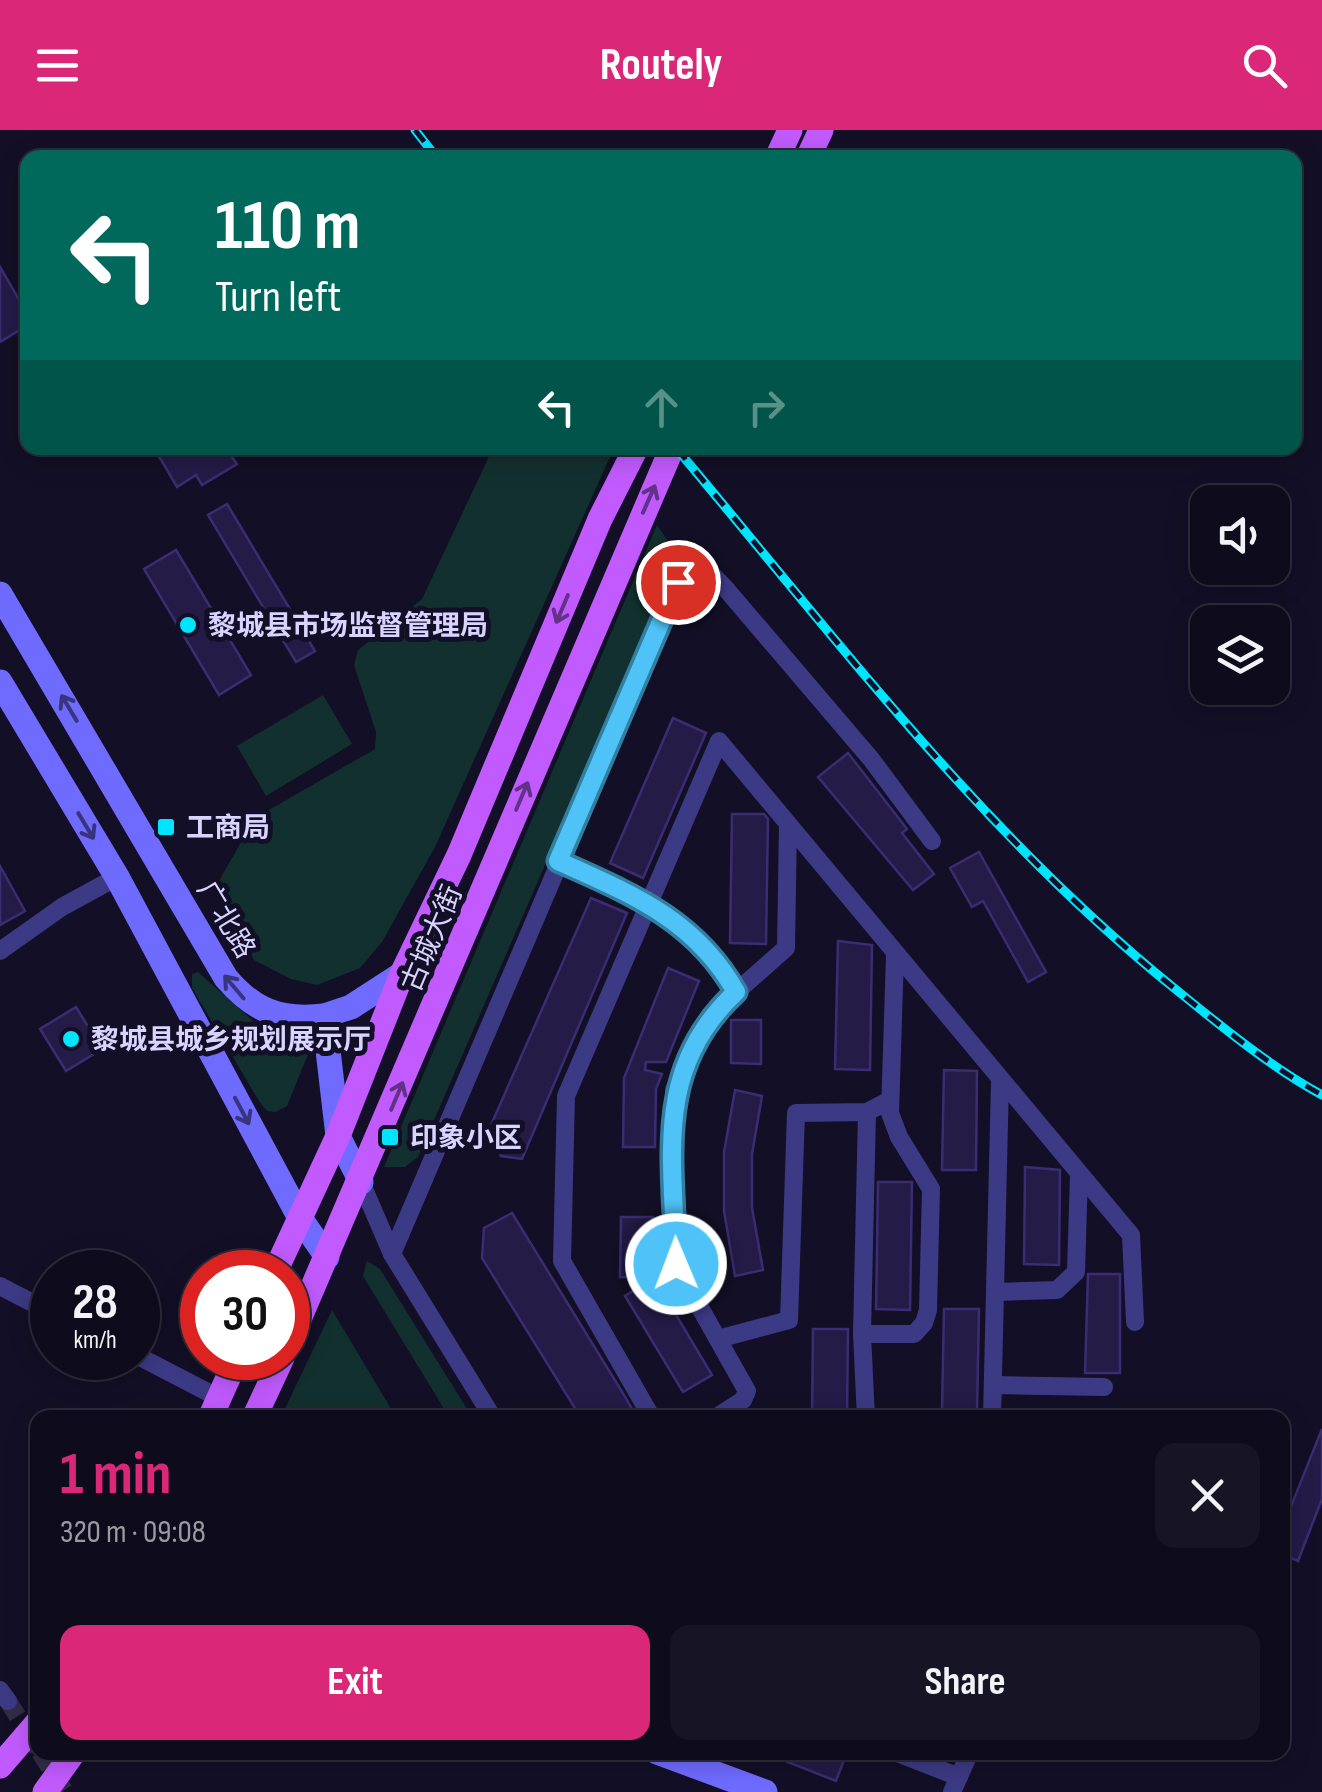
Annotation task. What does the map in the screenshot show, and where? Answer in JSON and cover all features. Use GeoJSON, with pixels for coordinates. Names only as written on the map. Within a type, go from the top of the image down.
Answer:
{"type":"FeatureCollection","features":[{"type":"Feature","properties":{"kind":"main road","name":"古城大街"},"geometry":{"type":"LineString","coordinates":[[285,1250],[338,1136],[402,974],[459,855],[600,519],[632,455]]}},
{"type":"Feature","properties":{"kind":"main road","name":"古城大街"},"geometry":{"type":"LineString","coordinates":[[310,1296],[669,455]]}},
{"type":"Feature","properties":{"kind":"main road","name":"广北路"},"geometry":{"type":"LineString","coordinates":[[0,594],[226,978],[244,1000],[264,1012],[295,1019],[324,1016]]}},
{"type":"Feature","properties":{"kind":"main road"},"geometry":{"type":"LineString","coordinates":[[0,682],[117,878],[300,1218],[327,1257]]}},
{"type":"Feature","properties":{"kind":"main road"},"geometry":{"type":"LineString","coordinates":[[361,1182],[338,1136],[324,1016],[350,1007],[402,974]]}},
{"type":"Feature","properties":{"kind":"main road"},"geometry":{"type":"LineString","coordinates":[[214,1408],[227,1380]]}},
{"type":"Feature","properties":{"kind":"main road"},"geometry":{"type":"LineString","coordinates":[[258,1410],[272,1380]]}},
{"type":"Feature","properties":{"kind":"main road"},"geometry":{"type":"LineString","coordinates":[[0,1766],[30,1731]]}},
{"type":"Feature","properties":{"kind":"main road"},"geometry":{"type":"LineString","coordinates":[[45,1792],[68,1760]]}},
{"type":"Feature","properties":{"kind":"main road"},"geometry":{"type":"LineString","coordinates":[[679,1760],[766,1792]]}},
{"type":"Feature","properties":{"kind":"street"},"geometry":{"type":"LineString","coordinates":[[392,1254],[688,562],[702,563],[726,589],[871,760],[932,841]]}},
{"type":"Feature","properties":{"kind":"street"},"geometry":{"type":"LineString","coordinates":[[647,1410],[562,1261],[566,1096],[719,740],[1131,1235],[1136,1322]]}},
{"type":"Feature","properties":{"kind":"street"},"geometry":{"type":"LineString","coordinates":[[727,1410],[743,1400],[747,1391],[676,1264],[674,1090],[710,1016],[786,948],[788,824]]}},
{"type":"Feature","properties":{"kind":"street"},"geometry":{"type":"LineString","coordinates":[[558,861],[649,902],[716,958],[736,992]]}},
{"type":"Feature","properties":{"kind":"street"},"geometry":{"type":"LineString","coordinates":[[0,950],[62,908],[117,878]]}},
{"type":"Feature","properties":{"kind":"street"},"geometry":{"type":"LineString","coordinates":[[862,1334],[914,1334],[924,1323],[928,1310],[931,1189],[898,1137],[890,1100],[895,954]]}},
{"type":"Feature","properties":{"kind":"street"},"geometry":{"type":"LineString","coordinates":[[992,1410],[1000,1081]]}},
{"type":"Feature","properties":{"kind":"street"},"geometry":{"type":"LineString","coordinates":[[718,1339],[788,1320],[796,1112],[867,1112],[890,1100]]}},
{"type":"Feature","properties":{"kind":"street"},"geometry":{"type":"LineString","coordinates":[[866,1410],[862,1334],[867,1112]]}},
{"type":"Feature","properties":{"kind":"street"},"geometry":{"type":"LineString","coordinates":[[996,1292],[1057,1290],[1076,1272],[1078,1174]]}},
{"type":"Feature","properties":{"kind":"street"},"geometry":{"type":"LineString","coordinates":[[361,1182],[392,1254],[488,1410]]}},
{"type":"Feature","properties":{"kind":"street"},"geometry":{"type":"LineString","coordinates":[[0,1286],[30,1302]]}},
{"type":"Feature","properties":{"kind":"street"},"geometry":{"type":"LineString","coordinates":[[160,1371],[214,1408]]}},
{"type":"Feature","properties":{"kind":"street"},"geometry":{"type":"LineString","coordinates":[[993,1385],[1104,1387]]}},
{"type":"Feature","properties":{"kind":"street"},"geometry":{"type":"LineString","coordinates":[[911,1760],[956,1784],[966,1760]]}},
{"type":"Feature","properties":{"kind":"green space"},"geometry":{"type":"Polygon","coordinates":[[[490,455],[611,455],[435,847],[382,942],[360,968],[317,985],[291,979],[254,960],[216,886],[255,818],[375,749],[376,732],[354,665],[358,650],[422,599],[490,455]]]}},
{"type":"Feature","properties":{"kind":"green space"},"geometry":{"type":"Polygon","coordinates":[[[657,525],[679,557],[418,1157],[405,1167],[384,1167],[657,525]]]}},
{"type":"Feature","properties":{"kind":"green space"},"geometry":{"type":"Polygon","coordinates":[[[323,695],[352,744],[266,796],[237,746],[323,695]]]}},
{"type":"Feature","properties":{"kind":"green space"},"geometry":{"type":"Polygon","coordinates":[[[198,972],[253,1021],[303,1032],[313,1042],[287,1106],[276,1112],[267,1111],[259,1101],[192,988],[192,974],[198,972]]]}},
{"type":"Feature","properties":{"kind":"green space"},"geometry":{"type":"Polygon","coordinates":[[[367,1261],[380,1269],[468,1410],[445,1410],[363,1276],[367,1261]]]}},
{"type":"Feature","properties":{"kind":"green space"},"geometry":{"type":"Polygon","coordinates":[[[332,1310],[392,1410],[284,1410],[299,1380],[310,1380],[310,1356],[332,1310]]]}},
{"type":"Feature","properties":{"kind":"building"},"geometry":{"type":"Polygon","coordinates":[[[0,267],[20,301],[20,330],[0,342],[0,267]]]}},
{"type":"Feature","properties":{"kind":"building"},"geometry":{"type":"Polygon","coordinates":[[[158,455],[236,455],[232,457],[237,464],[202,485],[196,475],[177,487],[158,455]]]}},
{"type":"Feature","properties":{"kind":"building"},"geometry":{"type":"Polygon","coordinates":[[[227,504],[315,651],[296,662],[208,515],[227,504]]]}},
{"type":"Feature","properties":{"kind":"building"},"geometry":{"type":"Polygon","coordinates":[[[176,550],[251,675],[219,695],[144,569],[176,550]]]}},
{"type":"Feature","properties":{"kind":"building"},"geometry":{"type":"Polygon","coordinates":[[[673,718],[706,733],[643,878],[610,863],[673,718]]]}},
{"type":"Feature","properties":{"kind":"building"},"geometry":{"type":"Polygon","coordinates":[[[848,753],[907,829],[902,833],[934,874],[913,890],[818,777],[848,753]]]}},
{"type":"Feature","properties":{"kind":"building"},"geometry":{"type":"Polygon","coordinates":[[[732,814],[764,814],[768,819],[766,944],[730,943],[732,814]]]}},
{"type":"Feature","properties":{"kind":"building"},"geometry":{"type":"Polygon","coordinates":[[[979,852],[1046,972],[1028,982],[983,901],[972,907],[950,868],[979,852]]]}},
{"type":"Feature","properties":{"kind":"building"},"geometry":{"type":"Polygon","coordinates":[[[0,866],[25,911],[0,925],[0,866]]]}},
{"type":"Feature","properties":{"kind":"building"},"geometry":{"type":"Polygon","coordinates":[[[591,898],[627,913],[522,1159],[501,1156],[491,1125],[591,898]]]}},
{"type":"Feature","properties":{"kind":"building"},"geometry":{"type":"Polygon","coordinates":[[[838,941],[872,945],[870,1070],[835,1069],[838,941]]]}},
{"type":"Feature","properties":{"kind":"building"},"geometry":{"type":"Polygon","coordinates":[[[668,968],[699,981],[666,1062],[646,1062],[645,1070],[662,1074],[656,1089],[655,1147],[623,1147],[624,1078],[668,968]]]}},
{"type":"Feature","properties":{"kind":"building","name":"黎城县城乡规划展示厅"},"geometry":{"type":"Polygon","coordinates":[[[76,1007],[102,1049],[66,1071],[40,1029],[76,1007]]]}},
{"type":"Feature","properties":{"kind":"building"},"geometry":{"type":"Polygon","coordinates":[[[731,1020],[761,1020],[761,1064],[731,1063],[731,1020]]]}},
{"type":"Feature","properties":{"kind":"building"},"geometry":{"type":"Polygon","coordinates":[[[944,1070],[977,1071],[976,1170],[942,1170],[944,1070]]]}},
{"type":"Feature","properties":{"kind":"building"},"geometry":{"type":"Polygon","coordinates":[[[735,1090],[762,1096],[752,1154],[752,1208],[763,1270],[735,1276],[724,1211],[724,1152],[735,1090]]]}},
{"type":"Feature","properties":{"kind":"building"},"geometry":{"type":"Polygon","coordinates":[[[1025,1167],[1060,1170],[1059,1265],[1024,1264],[1025,1167]]]}},
{"type":"Feature","properties":{"kind":"building"},"geometry":{"type":"Polygon","coordinates":[[[878,1182],[912,1182],[910,1310],[876,1309],[878,1182]]]}},
{"type":"Feature","properties":{"kind":"building"},"geometry":{"type":"Polygon","coordinates":[[[512,1213],[632,1410],[576,1410],[482,1258],[484,1228],[512,1213]]]}},
{"type":"Feature","properties":{"kind":"building"},"geometry":{"type":"Polygon","coordinates":[[[621,1217],[653,1217],[653,1278],[620,1277],[621,1217]]]}},
{"type":"Feature","properties":{"kind":"building"},"geometry":{"type":"Polygon","coordinates":[[[1088,1274],[1120,1274],[1120,1373],[1085,1373],[1088,1274]]]}},
{"type":"Feature","properties":{"kind":"building"},"geometry":{"type":"Polygon","coordinates":[[[654,1278],[712,1375],[683,1392],[625,1296],[654,1278]]]}},
{"type":"Feature","properties":{"kind":"building"},"geometry":{"type":"Polygon","coordinates":[[[944,1309],[979,1309],[977,1410],[942,1410],[944,1309]]]}},
{"type":"Feature","properties":{"kind":"building"},"geometry":{"type":"Polygon","coordinates":[[[813,1329],[848,1329],[847,1410],[812,1410],[813,1329]]]}},
{"type":"Feature","properties":{"kind":"building"},"geometry":{"type":"Polygon","coordinates":[[[1322,1429],[1322,1499],[1298,1561],[1290,1558],[1290,1509],[1322,1429]]]}},
{"type":"Feature","properties":{"kind":"building"},"geometry":{"type":"Polygon","coordinates":[[[782,1760],[844,1760],[836,1781],[782,1760]]]}},
{"type":"Feature","properties":{"kind":"tunnel"},"geometry":{"type":"LineString","coordinates":[[8,1701],[30,1736]]}},
{"type":"Feature","properties":{"kind":"tunnel"},"geometry":{"type":"LineString","coordinates":[[45,1760],[65,1792]]}},
{"type":"Feature","properties":{"kind":"railway"},"geometry":{"type":"LineString","coordinates":[[415,130],[431,150]]}},
{"type":"Feature","properties":{"kind":"railway"},"geometry":{"type":"LineString","coordinates":[[682,455],[852,661],[1037,865],[1192,1002],[1264,1058],[1322,1095]]}},
{"type":"Feature","properties":{"kind":"place","name":"黎城县市场监督管理局"},"geometry":{"type":"Point","coordinates":[188,625]}},
{"type":"Feature","properties":{"kind":"place","name":"工商局"},"geometry":{"type":"Point","coordinates":[166,827]}},
{"type":"Feature","properties":{"kind":"place","name":"黎城县城乡规划展示厅"},"geometry":{"type":"Point","coordinates":[71,1039]}},
{"type":"Feature","properties":{"kind":"place","name":"印象小区"},"geometry":{"type":"Point","coordinates":[390,1137]}},
{"type":"Feature","properties":{"kind":"route"},"geometry":{"type":"LineString","coordinates":[[676,1264],[674,1090],[710,1016],[736,992],[716,958],[649,902],[558,861],[678,582]]}}]}
